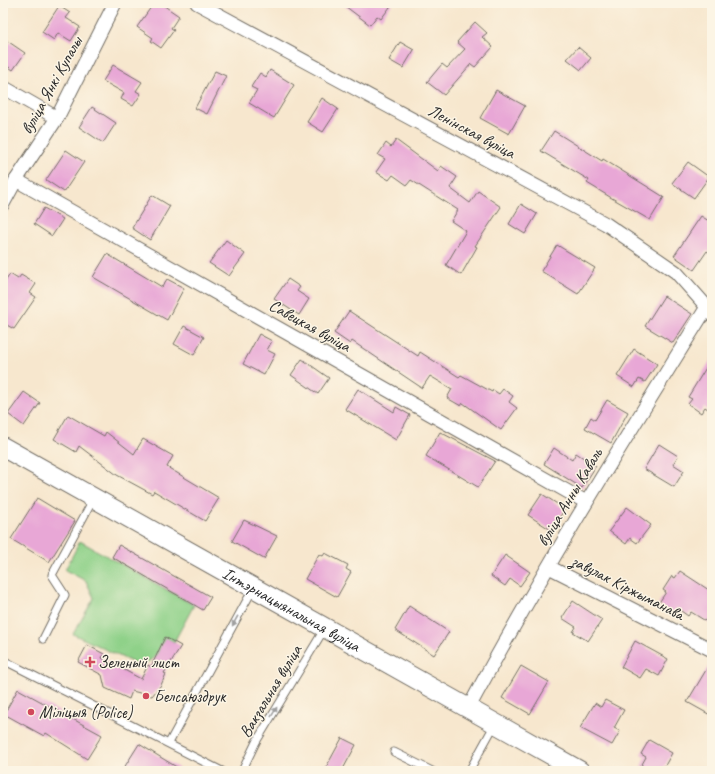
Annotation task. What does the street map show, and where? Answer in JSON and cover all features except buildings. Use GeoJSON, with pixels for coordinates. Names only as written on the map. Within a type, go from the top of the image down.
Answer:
{"type":"FeatureCollection","features":[{"type":"Feature","properties":{"kind":"street","name":"вуліца Янкі Купалы"},"geometry":{"type":"LineString","coordinates":[[3,204],[16,180],[57,118],[115,3]]}},
{"type":"Feature","properties":{"kind":"street","name":"Ленінская вуліца"},"geometry":{"type":"LineString","coordinates":[[197,3],[606,224],[676,272],[710,311]]}},
{"type":"Feature","properties":{"kind":"street"},"geometry":{"type":"LineString","coordinates":[[3,87],[57,118]]}},
{"type":"Feature","properties":{"kind":"street","name":"Савецкая вуліца"},"geometry":{"type":"LineString","coordinates":[[16,180],[586,502]]}},
{"type":"Feature","properties":{"kind":"street","name":"вуліца Анны Каваль"},"geometry":{"type":"LineString","coordinates":[[468,709],[507,636],[586,502],[710,311]]}},
{"type":"Feature","properties":{"kind":"street","name":"Інтэрнацыянальная вуліца"},"geometry":{"type":"LineString","coordinates":[[3,447],[580,771]]}},
{"type":"Feature","properties":{"kind":"street","name":"завулак Кіржыманава"},"geometry":{"type":"LineString","coordinates":[[549,567],[712,650]]}},
{"type":"Feature","properties":{"kind":"lane"},"geometry":{"type":"LineString","coordinates":[[43,639],[64,595],[52,576],[94,498]]}},
{"type":"Feature","properties":{"kind":"lane"},"geometry":{"type":"LineString","coordinates":[[169,743],[254,587]]}},
{"type":"Feature","properties":{"kind":"lane","name":"Вакзальная вуліца"},"geometry":{"type":"LineString","coordinates":[[242,771],[256,742],[325,627]]}},
{"type":"Feature","properties":{"kind":"lane"},"geometry":{"type":"LineString","coordinates":[[3,660],[222,771]]}},
{"type":"Feature","properties":{"kind":"lane"},"geometry":{"type":"LineString","coordinates":[[469,771],[495,724]]}},
{"type":"Feature","properties":{"kind":"lane"},"geometry":{"type":"LineString","coordinates":[[394,752],[432,771]]}},
{"type":"Feature","properties":{"kind":"green space"},"geometry":{"type":"Polygon","coordinates":[[[80,541],[194,605],[174,642],[165,638],[156,657],[140,666],[73,634],[94,598],[86,581],[65,570],[80,541]]]}},
{"type":"Feature","properties":{"kind":"railway"},"geometry":{"type":"LineString","coordinates":[[3,769],[7,771]]}},
{"type":"Feature","properties":{"kind":"place","name":"Зеленый лист"},"geometry":{"type":"Point","coordinates":[90,662]}},
{"type":"Feature","properties":{"kind":"place","name":"Белсаюздрук"},"geometry":{"type":"Point","coordinates":[146,696]}},
{"type":"Feature","properties":{"kind":"place","name":"Міліцыя (Police)"},"geometry":{"type":"Point","coordinates":[31,712]}}]}
